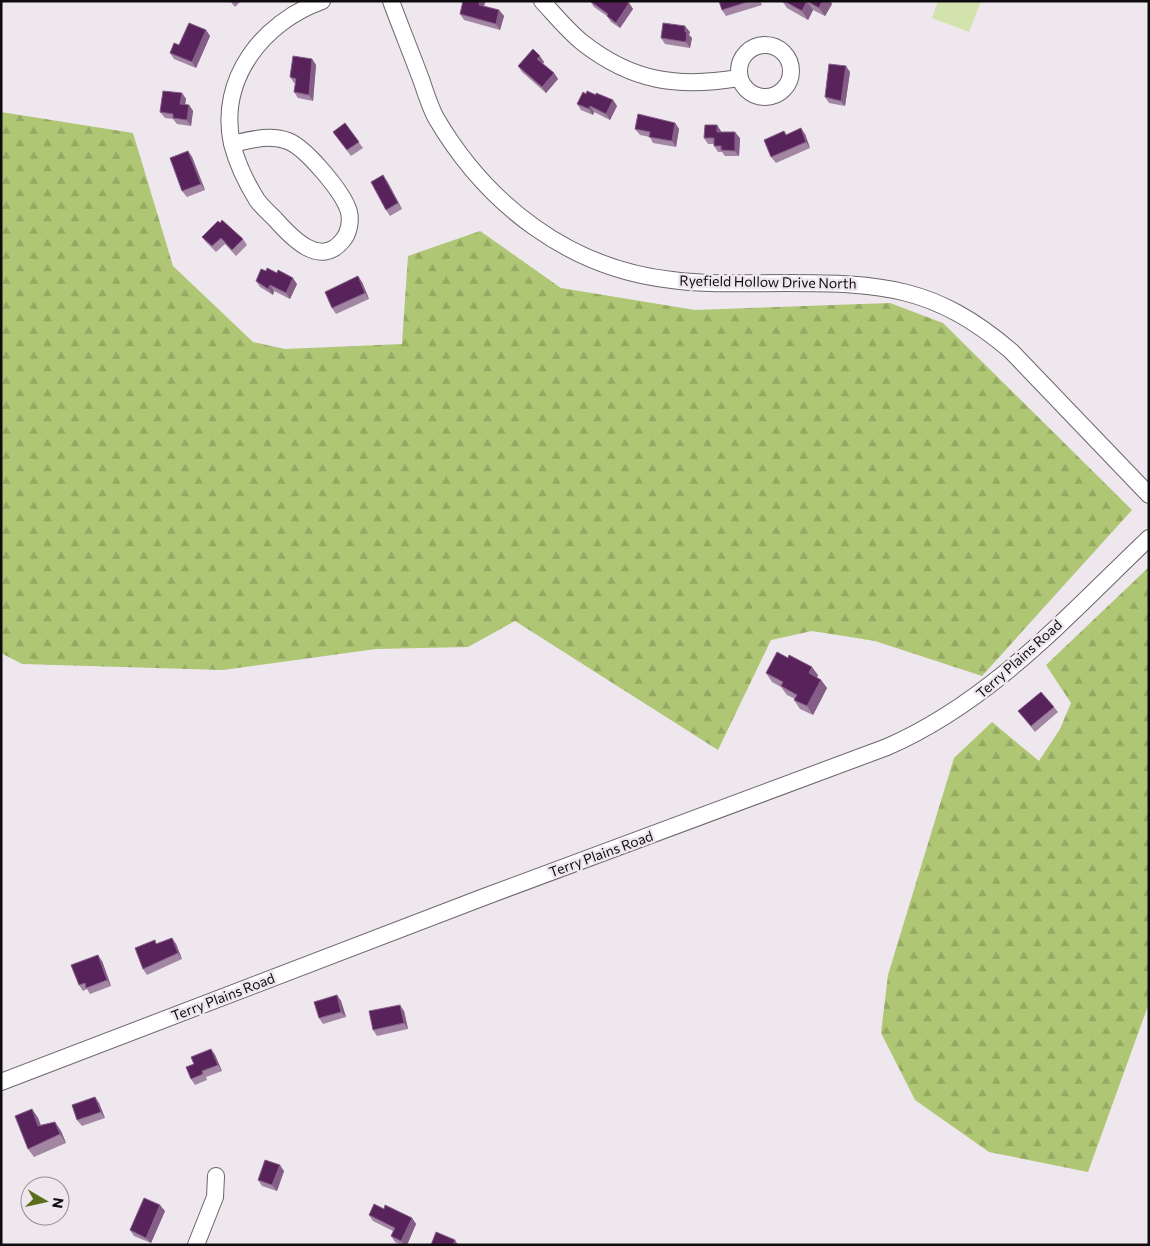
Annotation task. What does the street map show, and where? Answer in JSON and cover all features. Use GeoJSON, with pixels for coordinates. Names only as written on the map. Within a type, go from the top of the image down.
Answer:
{"type":"FeatureCollection","features":[{"type":"Feature","properties":{"kind":"street"},"geometry":{"type":"LineString","coordinates":[[232,144],[263,137],[289,141],[301,148],[337,192],[348,210],[349,227],[344,239],[336,247],[327,251],[316,251],[294,240],[258,201],[232,144],[230,117],[233,89],[250,53],[282,21],[304,8],[322,1]]}},
{"type":"Feature","properties":{"kind":"street","name":"Ryefield Hollow Drive North"},"geometry":{"type":"LineString","coordinates":[[391,1],[435,116],[469,168],[497,198],[528,224],[558,244],[619,270],[672,280],[726,283],[849,283],[884,286],[914,294],[957,312],[998,340],[1149,495]]}},
{"type":"Feature","properties":{"kind":"street"},"geometry":{"type":"LineString","coordinates":[[542,1],[581,42],[628,71],[658,80],[687,83],[706,84],[739,78]]}},
{"type":"Feature","properties":{"kind":"street","name":"Terry Plains Road"},"geometry":{"type":"LineString","coordinates":[[1,1082],[484,897],[887,747],[922,732],[969,702],[1007,673],[1149,538]]}},
{"type":"Feature","properties":{"kind":"street"},"geometry":{"type":"LineString","coordinates":[[196,1245],[215,1197],[216,1176]]}},
{"type":"Feature","properties":{"kind":"green space"},"geometry":{"type":"Polygon","coordinates":[[[938,1],[981,1],[969,32],[932,18],[938,1]]]}},
{"type":"Feature","properties":{"kind":"green space"},"geometry":{"type":"Polygon","coordinates":[[[1,112],[133,133],[173,266],[253,342],[285,349],[402,344],[408,256],[480,231],[561,288],[695,310],[890,303],[943,323],[1132,510],[982,676],[875,641],[812,631],[771,640],[718,750],[515,621],[468,647],[376,649],[223,670],[22,664],[1,653],[1,112]]]}},
{"type":"Feature","properties":{"kind":"green space"},"geometry":{"type":"Polygon","coordinates":[[[1149,567],[1149,1003],[1088,1172],[989,1152],[915,1100],[881,1033],[888,975],[954,758],[992,722],[1039,761],[1060,729],[1071,703],[1046,665],[1149,567]]]}},
{"type":"Feature","properties":{"kind":"building"},"geometry":{"type":"Polygon","coordinates":[[[463,1],[480,1],[479,5],[499,10],[496,24],[460,14],[463,1]]]}},
{"type":"Feature","properties":{"kind":"building"},"geometry":{"type":"Polygon","coordinates":[[[590,1],[626,1],[629,3],[616,23],[607,16],[608,14],[590,1]]]}},
{"type":"Feature","properties":{"kind":"building"},"geometry":{"type":"Polygon","coordinates":[[[719,1],[750,1],[722,10],[719,1]]]}},
{"type":"Feature","properties":{"kind":"building"},"geometry":{"type":"Polygon","coordinates":[[[784,1],[807,1],[802,11],[784,1]]]}},
{"type":"Feature","properties":{"kind":"building"},"geometry":{"type":"Polygon","coordinates":[[[807,1],[822,1],[819,8],[807,1]]]}},
{"type":"Feature","properties":{"kind":"building"},"geometry":{"type":"Polygon","coordinates":[[[189,23],[206,30],[192,62],[170,53],[174,43],[179,45],[189,23]]]}},
{"type":"Feature","properties":{"kind":"building"},"geometry":{"type":"Polygon","coordinates":[[[663,23],[685,26],[685,32],[687,32],[686,42],[661,38],[663,23]]]}},
{"type":"Feature","properties":{"kind":"building"},"geometry":{"type":"Polygon","coordinates":[[[533,49],[540,56],[537,59],[554,73],[542,87],[518,66],[533,49]]]}},
{"type":"Feature","properties":{"kind":"building"},"geometry":{"type":"Polygon","coordinates":[[[293,56],[312,59],[309,95],[294,92],[296,79],[290,77],[293,56]]]}},
{"type":"Feature","properties":{"kind":"building"},"geometry":{"type":"Polygon","coordinates":[[[829,64],[846,66],[841,101],[825,97],[829,64]]]}},
{"type":"Feature","properties":{"kind":"building"},"geometry":{"type":"Polygon","coordinates":[[[163,91],[182,93],[180,104],[189,105],[187,120],[173,118],[173,114],[160,112],[163,91]]]}},
{"type":"Feature","properties":{"kind":"building"},"geometry":{"type":"Polygon","coordinates":[[[587,91],[613,100],[606,114],[590,106],[589,109],[577,104],[583,92],[586,94],[587,91]]]}},
{"type":"Feature","properties":{"kind":"building"},"geometry":{"type":"Polygon","coordinates":[[[638,114],[675,123],[672,141],[649,137],[650,132],[635,129],[638,114]]]}},
{"type":"Feature","properties":{"kind":"building"},"geometry":{"type":"Polygon","coordinates":[[[345,123],[359,142],[347,150],[333,132],[345,123]]]}},
{"type":"Feature","properties":{"kind":"building"},"geometry":{"type":"Polygon","coordinates":[[[705,125],[717,125],[717,132],[735,132],[735,151],[721,150],[721,146],[714,146],[714,138],[704,138],[705,125]]]}},
{"type":"Feature","properties":{"kind":"building"},"geometry":{"type":"Polygon","coordinates":[[[801,128],[806,142],[771,157],[764,140],[784,131],[786,135],[801,128]]]}},
{"type":"Feature","properties":{"kind":"building"},"geometry":{"type":"Polygon","coordinates":[[[188,151],[201,184],[182,191],[170,158],[188,151]]]}},
{"type":"Feature","properties":{"kind":"building"},"geometry":{"type":"Polygon","coordinates":[[[383,175],[398,203],[386,210],[371,182],[383,175]]]}},
{"type":"Feature","properties":{"kind":"building"},"geometry":{"type":"Polygon","coordinates":[[[222,220],[243,239],[232,250],[221,238],[212,246],[202,237],[218,221],[220,223],[222,220]]]}},
{"type":"Feature","properties":{"kind":"building"},"geometry":{"type":"Polygon","coordinates":[[[267,268],[277,273],[278,270],[293,278],[286,293],[270,285],[268,289],[256,281],[261,269],[266,271],[267,268]]]}},
{"type":"Feature","properties":{"kind":"building"},"geometry":{"type":"Polygon","coordinates":[[[358,276],[365,293],[332,308],[325,292],[358,276]]]}},
{"type":"Feature","properties":{"kind":"building"},"geometry":{"type":"Polygon","coordinates":[[[777,652],[788,658],[789,655],[812,667],[809,673],[821,680],[807,706],[794,700],[797,695],[781,686],[783,682],[766,673],[777,652]]]}},
{"type":"Feature","properties":{"kind":"building"},"geometry":{"type":"Polygon","coordinates":[[[1041,692],[1054,707],[1031,726],[1018,711],[1041,692]]]}},
{"type":"Feature","properties":{"kind":"building"},"geometry":{"type":"Polygon","coordinates":[[[172,938],[178,953],[143,969],[135,948],[155,940],[156,944],[172,938]]]}},
{"type":"Feature","properties":{"kind":"building"},"geometry":{"type":"Polygon","coordinates":[[[98,955],[107,980],[86,988],[85,983],[79,985],[71,965],[98,955]]]}},
{"type":"Feature","properties":{"kind":"building"},"geometry":{"type":"Polygon","coordinates":[[[337,995],[341,1012],[319,1018],[314,1002],[337,995]]]}},
{"type":"Feature","properties":{"kind":"building"},"geometry":{"type":"Polygon","coordinates":[[[400,1005],[404,1023],[373,1030],[369,1011],[400,1005]]]}},
{"type":"Feature","properties":{"kind":"building"},"geometry":{"type":"Polygon","coordinates":[[[211,1049],[218,1065],[202,1071],[203,1074],[191,1079],[186,1067],[194,1064],[191,1057],[211,1049]]]}},
{"type":"Feature","properties":{"kind":"building"},"geometry":{"type":"Polygon","coordinates":[[[95,1097],[101,1112],[77,1120],[72,1105],[95,1097]]]}},
{"type":"Feature","properties":{"kind":"building"},"geometry":{"type":"Polygon","coordinates":[[[32,1109],[38,1126],[55,1122],[60,1134],[28,1149],[15,1116],[32,1109]]]}},
{"type":"Feature","properties":{"kind":"building"},"geometry":{"type":"Polygon","coordinates":[[[265,1160],[280,1165],[272,1185],[258,1180],[265,1160]]]}},
{"type":"Feature","properties":{"kind":"building"},"geometry":{"type":"Polygon","coordinates":[[[144,1198],[160,1205],[146,1238],[130,1230],[144,1198]]]}},
{"type":"Feature","properties":{"kind":"building"},"geometry":{"type":"Polygon","coordinates":[[[374,1204],[384,1209],[385,1205],[412,1218],[401,1241],[391,1236],[395,1228],[369,1215],[374,1204]]]}},
{"type":"Feature","properties":{"kind":"building"},"geometry":{"type":"Polygon","coordinates":[[[436,1232],[455,1240],[453,1245],[431,1245],[436,1232]]]}}]}
